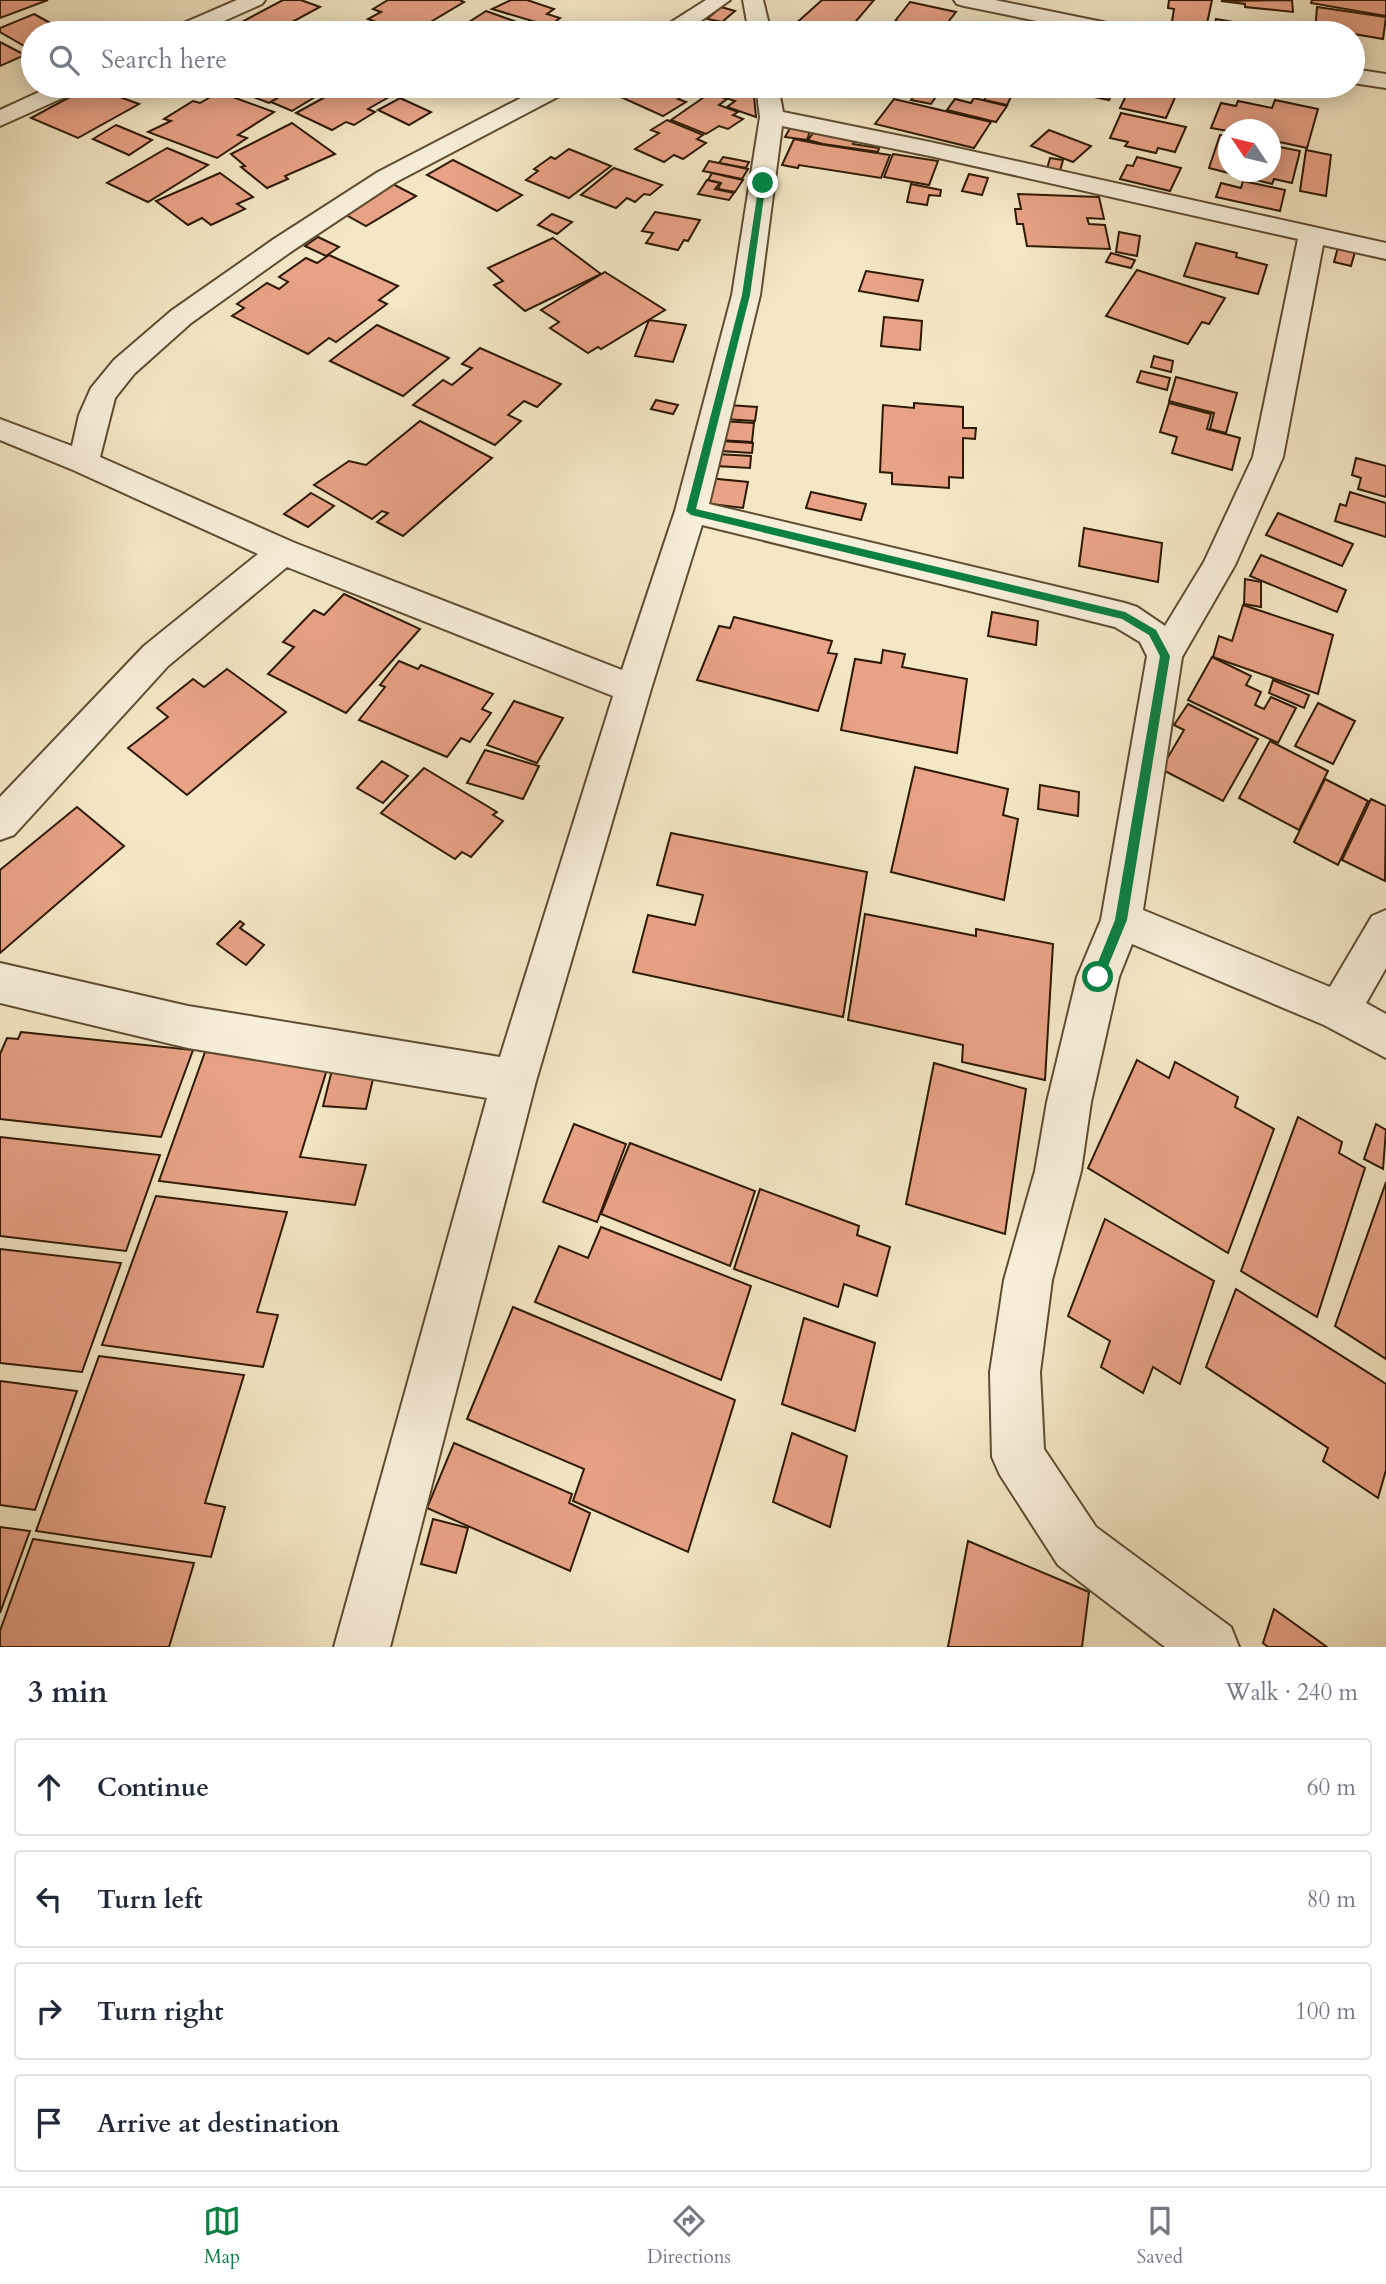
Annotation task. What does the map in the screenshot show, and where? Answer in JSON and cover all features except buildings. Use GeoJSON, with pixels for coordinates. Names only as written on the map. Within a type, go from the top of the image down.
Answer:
{"type":"FeatureCollection","features":[{"type":"Feature","properties":{"kind":"street"},"geometry":{"type":"LineString","coordinates":[[207,21],[255,0]]}},
{"type":"Feature","properties":{"kind":"street"},"geometry":{"type":"LineString","coordinates":[[688,21],[720,0]]}},
{"type":"Feature","properties":{"kind":"street"},"geometry":{"type":"LineString","coordinates":[[753,0],[757,21]]}},
{"type":"Feature","properties":{"kind":"street"},"geometry":{"type":"LineString","coordinates":[[964,0],[1068,21]]}},
{"type":"Feature","properties":{"kind":"street"},"geometry":{"type":"LineString","coordinates":[[1365,78],[1386,81]]}},
{"type":"Feature","properties":{"kind":"street"},"geometry":{"type":"LineString","coordinates":[[0,119],[45,98]]}},
{"type":"Feature","properties":{"kind":"street"},"geometry":{"type":"LineString","coordinates":[[85,462],[94,415],[101,395],[124,367],[181,317],[283,245],[387,177],[538,98]]}},
{"type":"Feature","properties":{"kind":"street"},"geometry":{"type":"LineString","coordinates":[[362,1647],[514,1080],[633,689],[691,511],[746,295],[769,102],[1386,251]]}},
{"type":"Feature","properties":{"kind":"street"},"geometry":{"type":"LineString","coordinates":[[1211,1647],[1077,1546],[1018,1457],[1016,1373],[1028,1280],[1058,1171],[1069,1102],[1098,977],[1121,920],[1165,656],[1219,565],[1268,457],[1312,233]]}},
{"type":"Feature","properties":{"kind":"street"},"geometry":{"type":"LineString","coordinates":[[0,429],[85,462],[283,552],[633,689]]}},
{"type":"Feature","properties":{"kind":"street"},"geometry":{"type":"LineString","coordinates":[[691,511],[1125,616],[1152,633],[1165,656]]}},
{"type":"Feature","properties":{"kind":"street"},"geometry":{"type":"LineString","coordinates":[[0,822],[156,656],[283,552]]}},
{"type":"Feature","properties":{"kind":"street"},"geometry":{"type":"LineString","coordinates":[[1121,920],[1339,1011],[1386,1037]]}},
{"type":"Feature","properties":{"kind":"street"},"geometry":{"type":"LineString","coordinates":[[1339,1011],[1386,929]]}},
{"type":"Feature","properties":{"kind":"street"},"geometry":{"type":"LineString","coordinates":[[0,983],[187,1027],[514,1080]]}},
{"type":"Feature","properties":{"kind":"route"},"geometry":{"type":"LineString","coordinates":[[763,183],[746,295],[691,511],[1125,616],[1152,633],[1165,656],[1130,853],[1121,920],[1098,977]]}}]}
